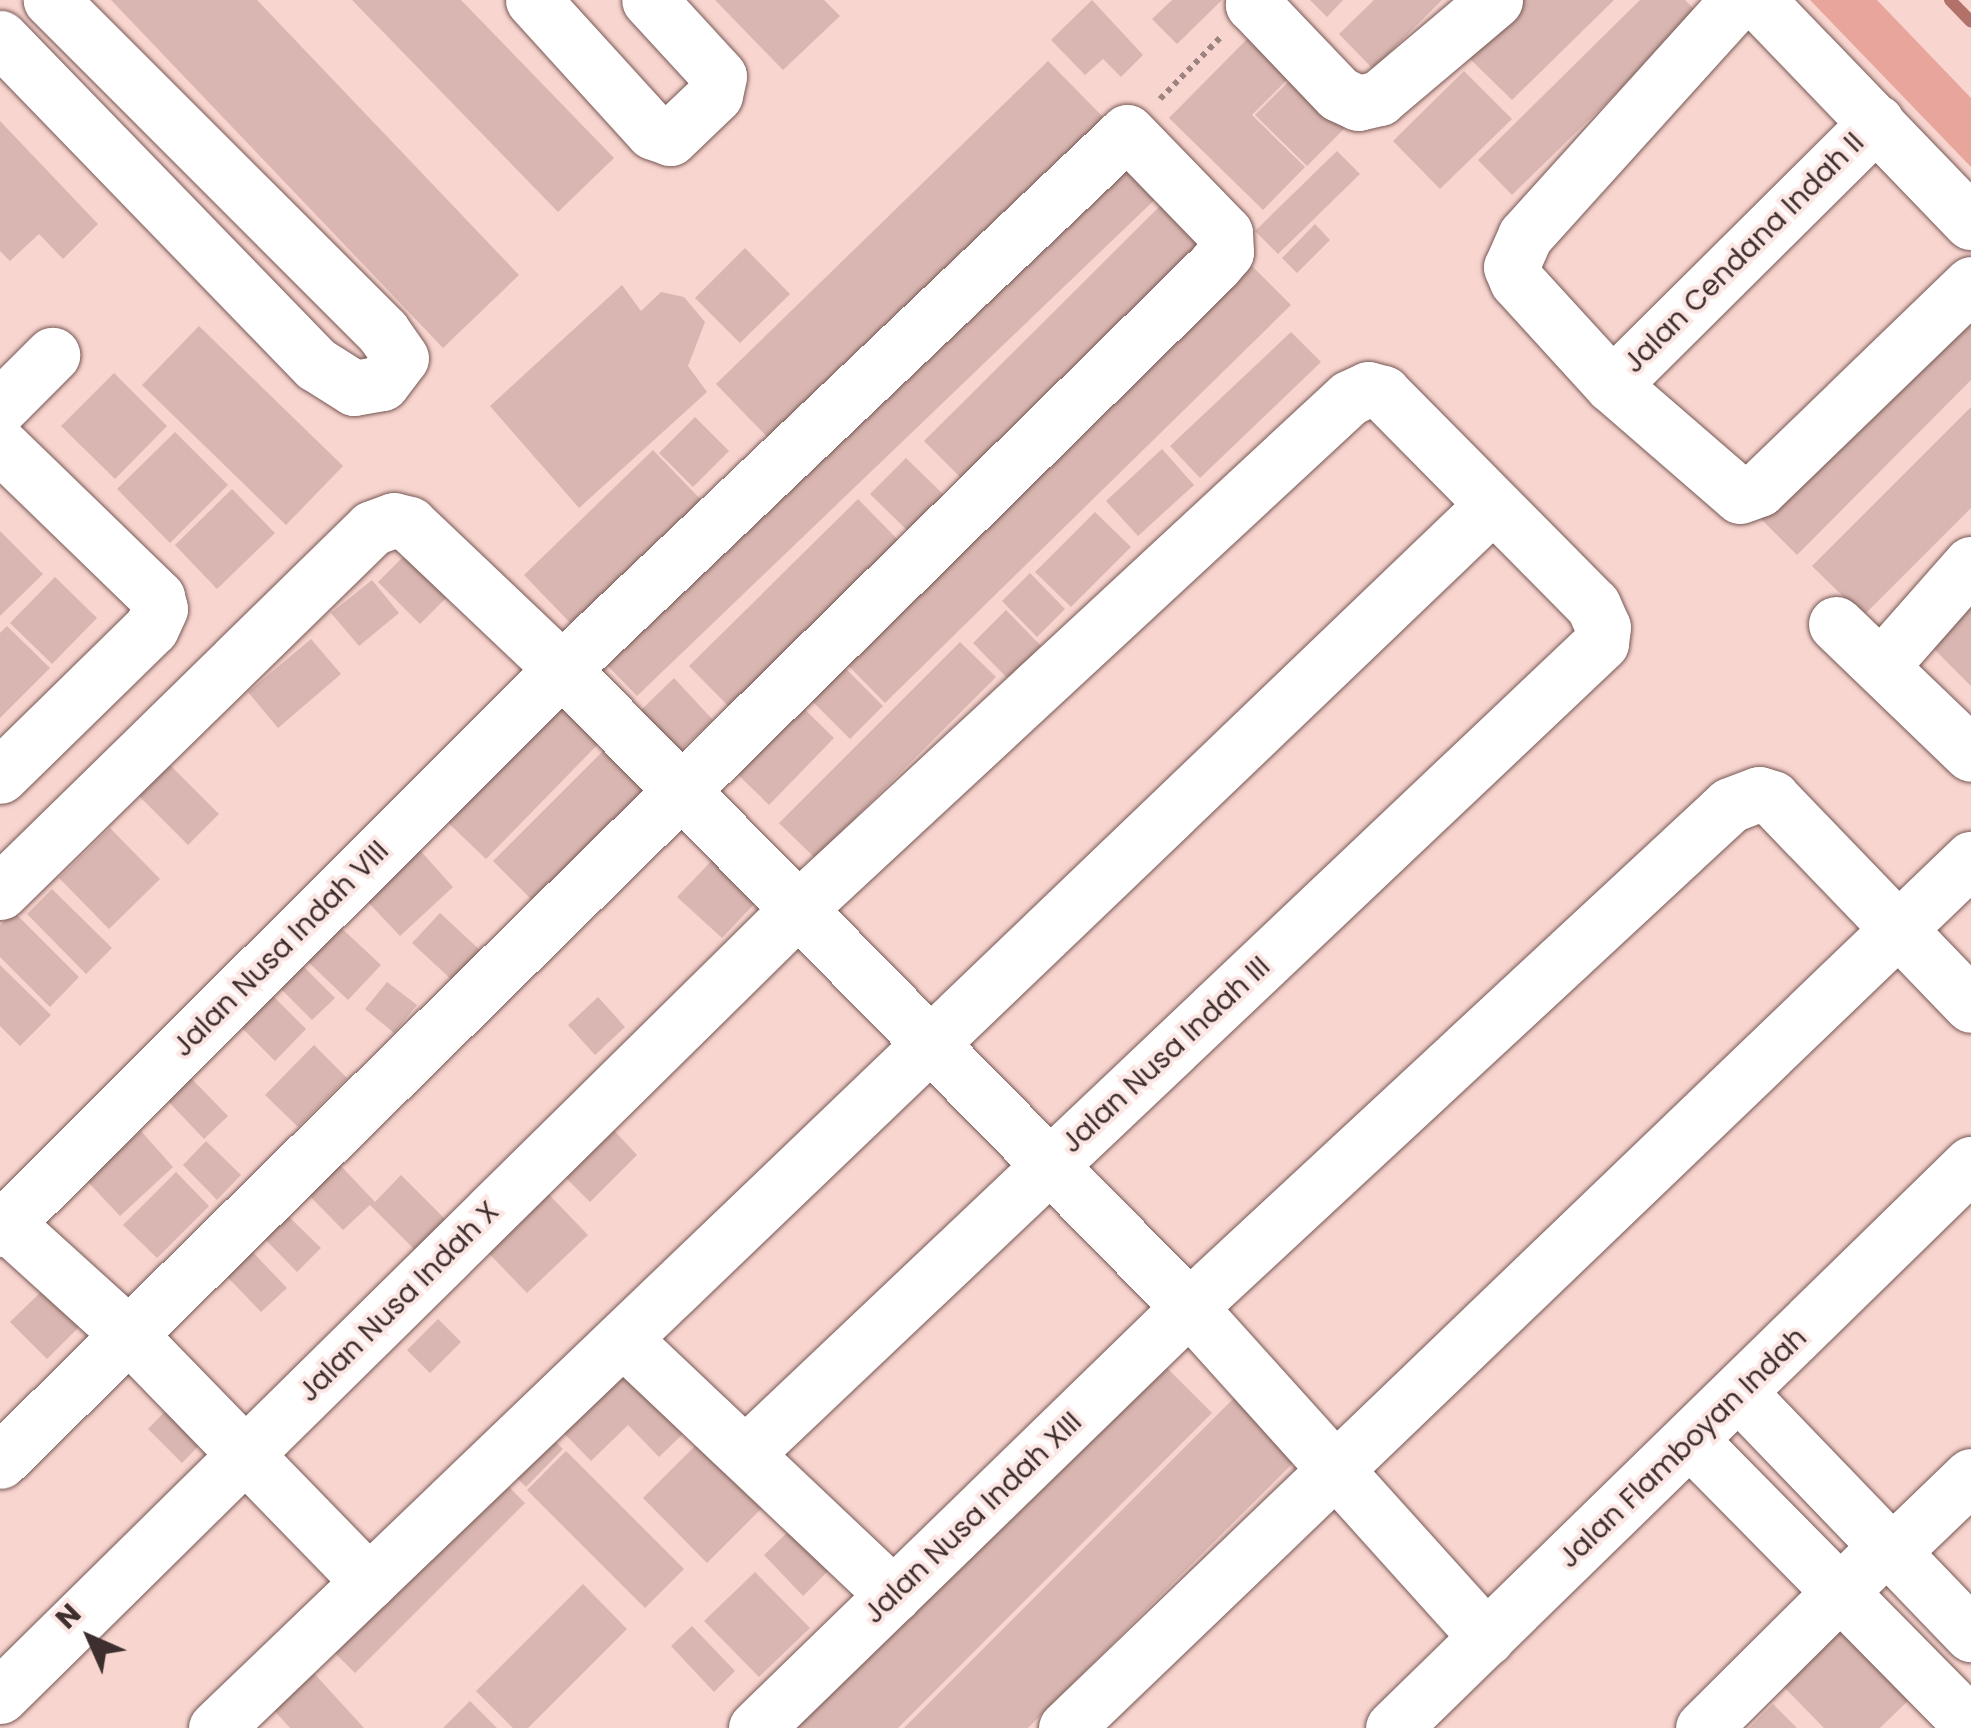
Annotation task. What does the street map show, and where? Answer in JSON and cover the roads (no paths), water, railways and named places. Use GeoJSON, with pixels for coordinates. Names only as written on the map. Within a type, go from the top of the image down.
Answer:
{"type":"FeatureCollection","features":[{"type":"Feature","properties":{"kind":"street"},"geometry":{"type":"LineString","coordinates":[[0,38],[316,364],[354,388],[382,383],[400,358],[384,332],[51,0]]}},
{"type":"Feature","properties":{"kind":"street"},"geometry":{"type":"LineString","coordinates":[[533,0],[653,132],[670,138],[715,95],[719,76],[650,0]]}},
{"type":"Feature","properties":{"kind":"street"},"geometry":{"type":"LineString","coordinates":[[1255,2],[1339,94],[1358,103],[1379,98],[1495,0]]}},
{"type":"Feature","properties":{"kind":"street"},"geometry":{"type":"LineString","coordinates":[[1738,0],[1525,236],[1512,266],[1517,281],[1612,385],[1733,493],[1759,489],[1971,284]]}},
{"type":"Feature","properties":{"kind":"street"},"geometry":{"type":"LineString","coordinates":[[1757,0],[1971,222]]}},
{"type":"Feature","properties":{"kind":"street","name":"Jalan Cendana Indah II"},"geometry":{"type":"LineString","coordinates":[[1612,385],[1876,122]]}},
{"type":"Feature","properties":{"kind":"street","name":"Jalan Nusa Indah VIII"},"geometry":{"type":"LineString","coordinates":[[2,1224],[562,669],[1127,132],[1225,233],[1226,252],[682,790]]}},
{"type":"Feature","properties":{"kind":"street"},"geometry":{"type":"LineString","coordinates":[[0,407],[52,355]]}},
{"type":"Feature","properties":{"kind":"street","name":"Jalan Nusa Indah X"},"geometry":{"type":"LineString","coordinates":[[0,1696],[798,909],[1348,398],[1368,388],[1382,392],[1490,507]]}},
{"type":"Feature","properties":{"kind":"street"},"geometry":{"type":"LineString","coordinates":[[0,446],[157,597],[160,608],[150,628],[0,776]]}},
{"type":"Feature","properties":{"kind":"street"},"geometry":{"type":"LineString","coordinates":[[216,1728],[932,1046],[1490,507]]}},
{"type":"Feature","properties":{"kind":"street","name":"Jalan Nusa Indah III"},"geometry":{"type":"LineString","coordinates":[[745,1454],[1590,660],[1603,626],[1592,606],[1490,507]]}},
{"type":"Feature","properties":{"kind":"street"},"geometry":{"type":"LineString","coordinates":[[0,892],[386,521],[417,529],[562,669],[1189,1307],[1487,1638]]}},
{"type":"Feature","properties":{"kind":"street"},"geometry":{"type":"LineString","coordinates":[[1881,666],[1971,564]]}},
{"type":"Feature","properties":{"kind":"street"},"geometry":{"type":"LineString","coordinates":[[1836,624],[1971,754]]}},
{"type":"Feature","properties":{"kind":"street"},"geometry":{"type":"LineString","coordinates":[[0,1461],[682,790]]}},
{"type":"Feature","properties":{"kind":"street","name":"Jalan Nusa Indah XIII"},"geometry":{"type":"LineString","coordinates":[[756,1728],[1189,1307],[1730,805],[1759,794],[1772,798],[1900,932]]}},
{"type":"Feature","properties":{"kind":"street"},"geometry":{"type":"LineString","coordinates":[[1066,1728],[1971,860]]}},
{"type":"Feature","properties":{"kind":"street"},"geometry":{"type":"LineString","coordinates":[[1900,932],[1971,1005]]}},
{"type":"Feature","properties":{"kind":"street","name":"Jalan Flamboyan Indah"},"geometry":{"type":"LineString","coordinates":[[1392,1728],[1692,1442],[1971,1164]]}},
{"type":"Feature","properties":{"kind":"street"},"geometry":{"type":"LineString","coordinates":[[2,1224],[128,1335],[369,1582]]}},
{"type":"Feature","properties":{"kind":"street"},"geometry":{"type":"LineString","coordinates":[[624,1340],[894,1594]]}},
{"type":"Feature","properties":{"kind":"street"},"geometry":{"type":"LineString","coordinates":[[1741,1394],[1971,1634]]}},
{"type":"Feature","properties":{"kind":"street"},"geometry":{"type":"LineString","coordinates":[[1692,1442],[1971,1725]]}},
{"type":"Feature","properties":{"kind":"street"},"geometry":{"type":"LineString","coordinates":[[1702,1728],[1842,1590],[1971,1476]]}},
{"type":"Feature","properties":{"kind":"waterway"},"geometry":{"type":"LineString","coordinates":[[1950,0],[1971,22]]}}]}
